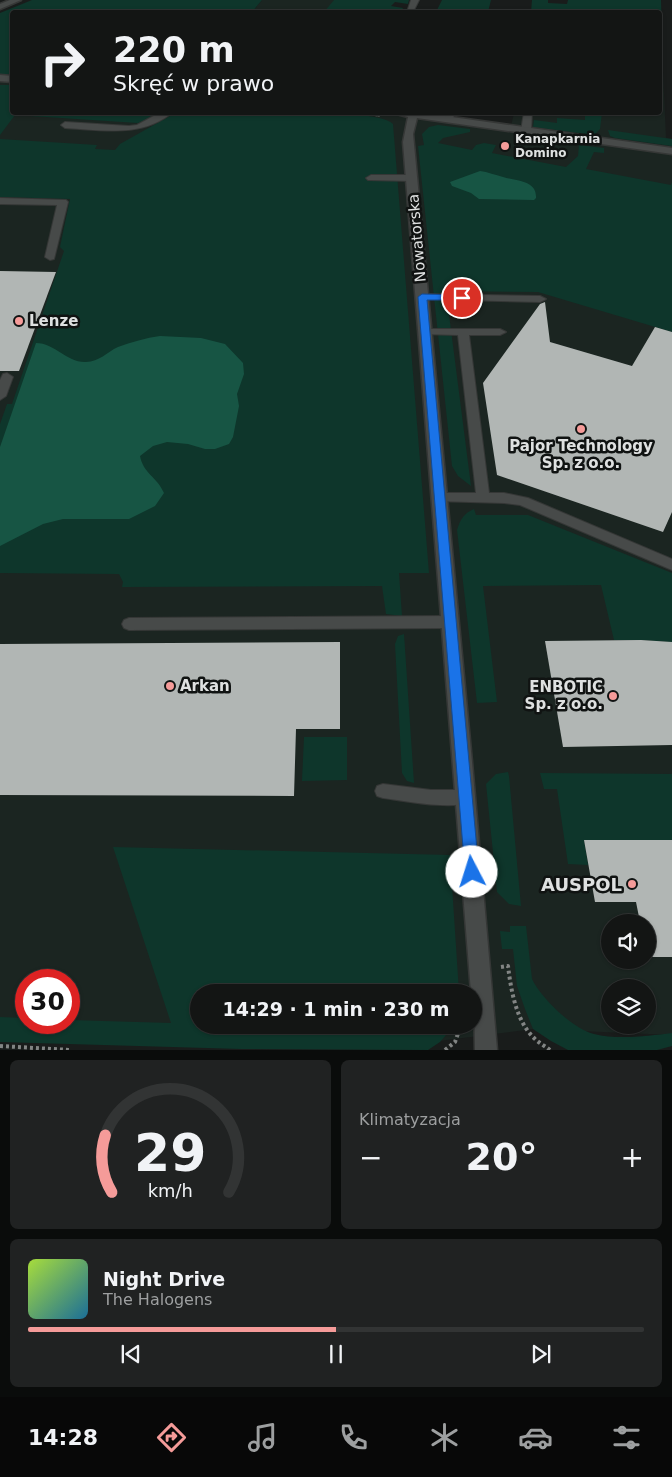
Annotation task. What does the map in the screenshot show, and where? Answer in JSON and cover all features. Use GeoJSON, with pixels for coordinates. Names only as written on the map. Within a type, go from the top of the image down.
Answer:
{"type":"FeatureCollection","features":[{"type":"Feature","properties":{"kind":"street"},"geometry":{"type":"LineString","coordinates":[[0,7],[16,0]]}},
{"type":"Feature","properties":{"kind":"street"},"geometry":{"type":"LineString","coordinates":[[413,115],[450,116],[526,131],[672,151]]}},
{"type":"Feature","properties":{"kind":"street","name":"Nowatorska"},"geometry":{"type":"LineString","coordinates":[[413,115],[408,134],[411,178],[466,797],[486,1050]]}},
{"type":"Feature","properties":{"kind":"lane"},"geometry":{"type":"LineString","coordinates":[[65,125],[129,129],[163,115]]}},
{"type":"Feature","properties":{"kind":"lane"},"geometry":{"type":"LineString","coordinates":[[526,131],[528,115]]}},
{"type":"Feature","properties":{"kind":"lane"},"geometry":{"type":"LineString","coordinates":[[371,178],[411,178]]}},
{"type":"Feature","properties":{"kind":"lane"},"geometry":{"type":"LineString","coordinates":[[0,201],[63,202],[50,256]]}},
{"type":"Feature","properties":{"kind":"lane"},"geometry":{"type":"LineString","coordinates":[[422,297],[540,299]]}},
{"type":"Feature","properties":{"kind":"lane"},"geometry":{"type":"LineString","coordinates":[[425,332],[500,332]]}},
{"type":"Feature","properties":{"kind":"lane"},"geometry":{"type":"LineString","coordinates":[[463,332],[483,498]]}},
{"type":"Feature","properties":{"kind":"lane"},"geometry":{"type":"LineString","coordinates":[[0,396],[7,377]]}},
{"type":"Feature","properties":{"kind":"lane"},"geometry":{"type":"LineString","coordinates":[[440,498],[504,498],[523,501],[672,565]]}},
{"type":"Feature","properties":{"kind":"lane"},"geometry":{"type":"LineString","coordinates":[[128,624],[450,622]]}},
{"type":"Feature","properties":{"kind":"lane"},"geometry":{"type":"LineString","coordinates":[[382,790],[431,797],[466,797]]}},
{"type":"Feature","properties":{"kind":"path"},"geometry":{"type":"LineString","coordinates":[[445,1050],[455,1042],[458,1034]]}},
{"type":"Feature","properties":{"kind":"path"},"geometry":{"type":"LineString","coordinates":[[0,1046],[70,1050]]}},
{"type":"Feature","properties":{"kind":"shaded area"},"geometry":{"type":"Polygon","coordinates":[[[262,0],[335,0],[328,10],[254,10],[262,0]]]}},
{"type":"Feature","properties":{"kind":"shaded area"},"geometry":{"type":"Polygon","coordinates":[[[0,43],[10,43],[10,115],[456,115],[456,117],[511,126],[514,115],[662,115],[662,49],[666,138],[672,139],[672,1035],[649,1034],[656,1034],[656,979],[601,979],[601,1032],[533,1029],[407,1045],[63,1034],[80,1034],[80,969],[15,969],[15,1032],[0,1032],[0,43]]]}},
{"type":"Feature","properties":{"kind":"green space"},"geometry":{"type":"Polygon","coordinates":[[[32,0],[262,0],[254,10],[10,10],[10,74],[0,74],[0,13],[32,0]]]}},
{"type":"Feature","properties":{"kind":"green space"},"geometry":{"type":"Polygon","coordinates":[[[334,0],[409,0],[408,4],[395,2],[391,6],[403,8],[402,10],[326,10],[334,0]]]}},
{"type":"Feature","properties":{"kind":"green space"},"geometry":{"type":"Polygon","coordinates":[[[442,0],[491,0],[488,10],[437,10],[442,0]]]}},
{"type":"Feature","properties":{"kind":"green space"},"geometry":{"type":"Polygon","coordinates":[[[532,0],[548,0],[548,3],[567,4],[568,0],[661,0],[661,10],[531,10],[532,0]]]}},
{"type":"Feature","properties":{"kind":"green space"},"geometry":{"type":"Polygon","coordinates":[[[662,36],[663,73],[662,73],[662,36]]]}},
{"type":"Feature","properties":{"kind":"green space"},"geometry":{"type":"Polygon","coordinates":[[[0,85],[10,85],[10,115],[15,115],[0,135],[0,85]]]}},
{"type":"Feature","properties":{"kind":"green space"},"geometry":{"type":"Polygon","coordinates":[[[15,115],[158,115],[138,123],[15,115]]]}},
{"type":"Feature","properties":{"kind":"green space"},"geometry":{"type":"Polygon","coordinates":[[[172,115],[357,115],[380,118],[393,124],[429,573],[399,573],[402,616],[386,614],[382,586],[122,587],[123,582],[119,574],[0,573],[0,424],[7,404],[12,404],[64,251],[60,247],[70,199],[0,197],[0,139],[97,145],[95,149],[115,150],[120,144],[172,115]]]}},
{"type":"Feature","properties":{"kind":"green space"},"geometry":{"type":"Polygon","coordinates":[[[585,115],[602,115],[600,129],[594,135],[533,127],[534,120],[557,123],[557,118],[585,120],[585,115]]]}},
{"type":"Feature","properties":{"kind":"green space"},"geometry":{"type":"Polygon","coordinates":[[[438,125],[470,129],[470,132],[443,138],[438,143],[472,150],[476,145],[484,143],[496,145],[492,153],[566,167],[578,156],[579,145],[604,148],[604,153],[594,152],[586,169],[671,185],[672,182],[672,332],[538,292],[446,291],[471,486],[458,476],[452,466],[418,146],[424,145],[422,134],[429,127],[438,125]]]}},
{"type":"Feature","properties":{"kind":"green space"},"geometry":{"type":"Polygon","coordinates":[[[608,130],[672,139],[672,146],[615,138],[610,136],[608,130]]]}},
{"type":"Feature","properties":{"kind":"green space"},"geometry":{"type":"Polygon","coordinates":[[[480,171],[525,182],[533,188],[536,198],[534,200],[479,199],[471,193],[452,186],[450,182],[480,171]]]}},
{"type":"Feature","properties":{"kind":"green space"},"geometry":{"type":"Polygon","coordinates":[[[160,336],[201,338],[225,344],[243,363],[244,374],[237,394],[239,406],[233,437],[229,444],[215,449],[167,442],[153,446],[140,456],[144,467],[164,493],[155,506],[129,519],[63,519],[43,524],[0,546],[0,447],[36,343],[49,346],[73,359],[91,362],[123,345],[160,336]]]}},
{"type":"Feature","properties":{"kind":"green space"},"geometry":{"type":"Polygon","coordinates":[[[474,509],[476,515],[528,515],[672,573],[672,646],[670,642],[614,640],[601,585],[483,586],[497,702],[477,703],[457,530],[463,517],[474,509]]]}},
{"type":"Feature","properties":{"kind":"green space"},"geometry":{"type":"Polygon","coordinates":[[[404,634],[414,783],[407,781],[402,773],[395,644],[398,636],[404,634]]]}},
{"type":"Feature","properties":{"kind":"green space"},"geometry":{"type":"Polygon","coordinates":[[[304,737],[347,737],[347,780],[302,781],[304,737]]]}},
{"type":"Feature","properties":{"kind":"green space"},"geometry":{"type":"Polygon","coordinates":[[[508,772],[521,906],[509,904],[497,892],[486,784],[496,774],[508,772]]]}},
{"type":"Feature","properties":{"kind":"green space"},"geometry":{"type":"Polygon","coordinates":[[[540,773],[672,774],[672,840],[584,840],[588,865],[568,864],[557,789],[544,789],[540,773]]]}},
{"type":"Feature","properties":{"kind":"green space"},"geometry":{"type":"Polygon","coordinates":[[[113,847],[450,855],[458,984],[190,984],[190,1034],[447,1034],[440,1042],[428,1050],[241,1049],[0,1042],[0,1017],[15,1018],[15,1034],[80,1034],[80,1020],[171,1023],[113,847]]]}},
{"type":"Feature","properties":{"kind":"green space"},"geometry":{"type":"Polygon","coordinates":[[[510,926],[526,926],[532,979],[536,987],[558,1012],[586,1031],[603,1036],[633,1037],[672,1033],[672,1046],[657,1050],[568,1050],[533,1029],[517,986],[513,949],[502,949],[500,931],[510,932],[510,926]]]}},
{"type":"Feature","properties":{"kind":"building","name":"Lenze"},"geometry":{"type":"Polygon","coordinates":[[[0,271],[56,272],[19,371],[0,371],[0,271]]]}},
{"type":"Feature","properties":{"kind":"building","name":"Pajor Technology Sp. z o.o."},"geometry":{"type":"Polygon","coordinates":[[[545,302],[550,342],[632,366],[655,327],[672,332],[672,512],[663,532],[497,475],[483,383],[540,304],[545,302]]]}},
{"type":"Feature","properties":{"kind":"building","name":"ENBOTIC Sp. z o.o."},"geometry":{"type":"Polygon","coordinates":[[[641,640],[672,642],[672,745],[563,747],[545,641],[641,640]]]}},
{"type":"Feature","properties":{"kind":"building","name":"Arkan"},"geometry":{"type":"Polygon","coordinates":[[[340,642],[340,729],[296,729],[294,796],[0,795],[0,644],[340,642]]]}},
{"type":"Feature","properties":{"kind":"building","name":"AUSPOL"},"geometry":{"type":"Polygon","coordinates":[[[584,840],[672,840],[672,957],[656,957],[656,914],[638,914],[636,902],[595,902],[584,840]]]}},
{"type":"Feature","properties":{"kind":"place","name":"Kanapkarnia Domino"},"geometry":{"type":"Point","coordinates":[505,146]}},
{"type":"Feature","properties":{"kind":"place","name":"Lenze"},"geometry":{"type":"Point","coordinates":[19,321]}},
{"type":"Feature","properties":{"kind":"place","name":"Pajor Technology Sp. z o.o."},"geometry":{"type":"Point","coordinates":[581,429]}},
{"type":"Feature","properties":{"kind":"place","name":"Arkan"},"geometry":{"type":"Point","coordinates":[170,686]}},
{"type":"Feature","properties":{"kind":"place","name":"ENBOTIC Sp. z o.o."},"geometry":{"type":"Point","coordinates":[613,696]}},
{"type":"Feature","properties":{"kind":"place","name":"AUSPOL"},"geometry":{"type":"Point","coordinates":[632,884]}},
{"type":"Feature","properties":{"kind":"route"},"geometry":{"type":"LineString","coordinates":[[462,298],[422,297],[472,872]]}}]}
